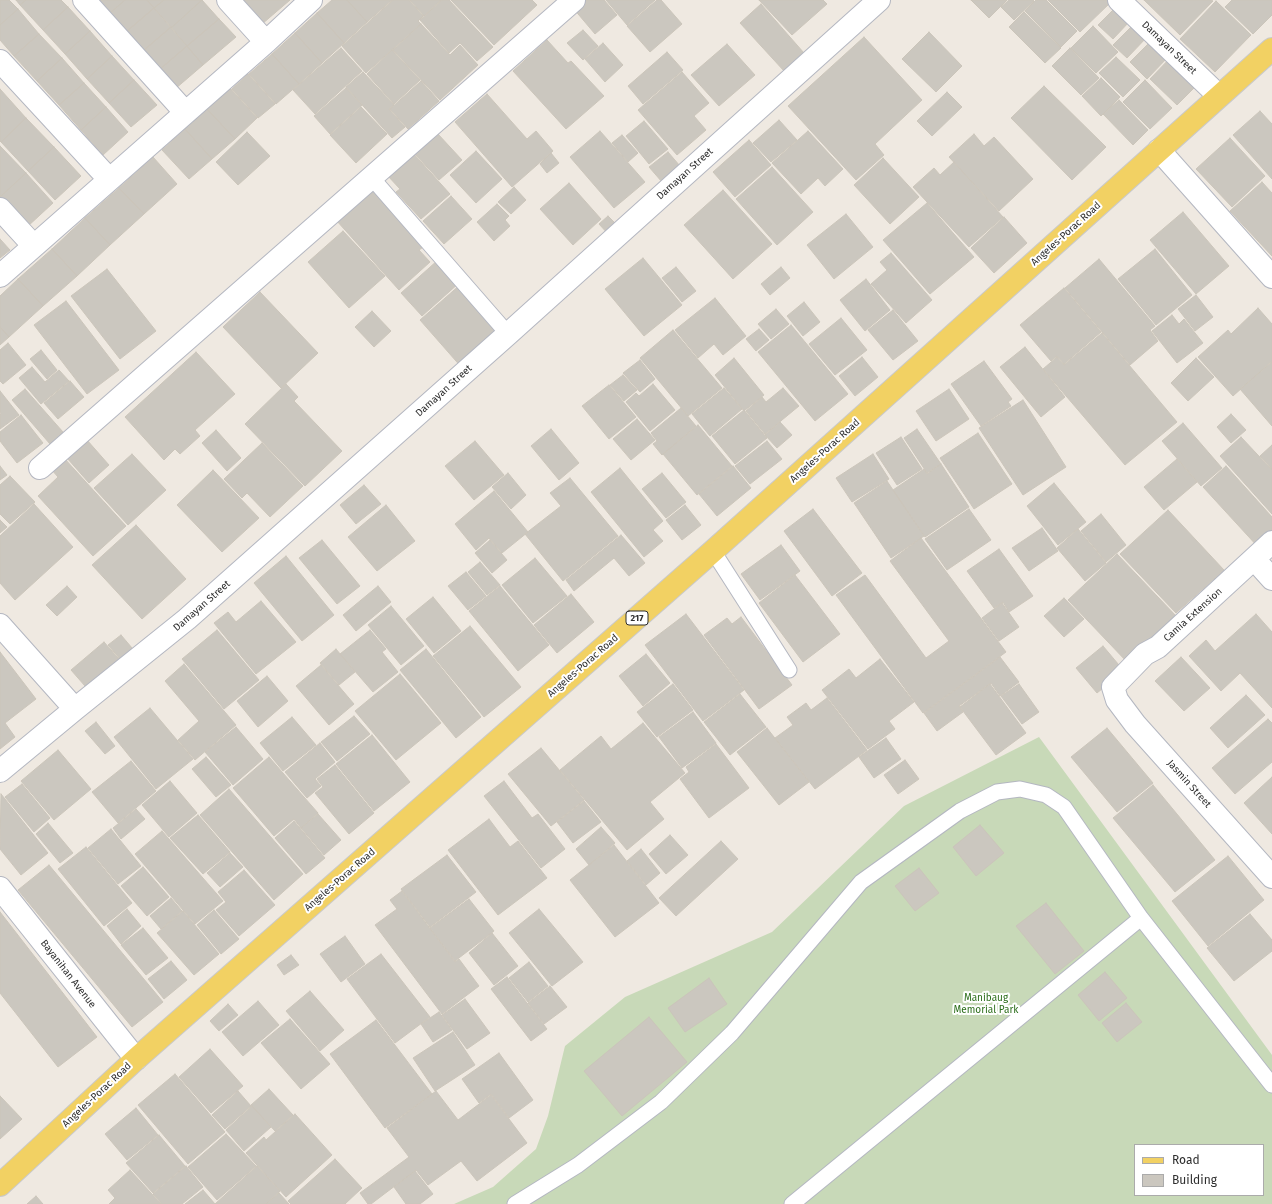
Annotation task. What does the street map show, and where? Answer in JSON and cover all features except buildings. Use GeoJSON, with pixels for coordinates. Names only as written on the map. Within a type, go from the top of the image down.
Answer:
{"type":"FeatureCollection","features":[{"type":"Feature","properties":{"kind":"main road","name":"Angeles-Porac Road"},"geometry":{"type":"LineString","coordinates":[[0,1185],[136,1059],[713,552],[1272,49]]}},
{"type":"Feature","properties":{"kind":"street"},"geometry":{"type":"LineString","coordinates":[[84,0],[185,112]]}},
{"type":"Feature","properties":{"kind":"street"},"geometry":{"type":"LineString","coordinates":[[228,0],[266,42]]}},
{"type":"Feature","properties":{"kind":"street"},"geometry":{"type":"LineString","coordinates":[[0,276],[33,245],[266,42],[311,0]]}},
{"type":"Feature","properties":{"kind":"street"},"geometry":{"type":"LineString","coordinates":[[40,468],[574,0]]}},
{"type":"Feature","properties":{"kind":"street","name":"Damayan Street"},"geometry":{"type":"LineString","coordinates":[[0,771],[187,620],[879,0]]}},
{"type":"Feature","properties":{"kind":"street","name":"Damayan Street"},"geometry":{"type":"LineString","coordinates":[[1118,0],[1219,96]]}},
{"type":"Feature","properties":{"kind":"street"},"geometry":{"type":"LineString","coordinates":[[0,61],[109,179]]}},
{"type":"Feature","properties":{"kind":"street"},"geometry":{"type":"LineString","coordinates":[[1159,150],[1272,277]]}},
{"type":"Feature","properties":{"kind":"street"},"geometry":{"type":"LineString","coordinates":[[0,209],[33,245]]}},
{"type":"Feature","properties":{"kind":"street","name":"Camia Extension"},"geometry":{"type":"LineString","coordinates":[[1114,687],[1145,654],[1158,647],[1272,542]]}},
{"type":"Feature","properties":{"kind":"street"},"geometry":{"type":"LineString","coordinates":[[1254,559],[1272,579]]}},
{"type":"Feature","properties":{"kind":"street"},"geometry":{"type":"LineString","coordinates":[[0,625],[75,709]]}},
{"type":"Feature","properties":{"kind":"street","name":"Jasmin Street"},"geometry":{"type":"LineString","coordinates":[[1114,687],[1117,700],[1135,724],[1272,877]]}},
{"type":"Feature","properties":{"kind":"street","name":"Bayanihan Avenue"},"geometry":{"type":"LineString","coordinates":[[0,888],[136,1059]]}},
{"type":"Feature","properties":{"kind":"lane"},"geometry":{"type":"LineString","coordinates":[[372,178],[508,334]]}},
{"type":"Feature","properties":{"kind":"lane"},"geometry":{"type":"LineString","coordinates":[[713,552],[790,670]]}},
{"type":"Feature","properties":{"kind":"lane"},"geometry":{"type":"LineString","coordinates":[[515,1204],[578,1165],[661,1102],[732,1032],[861,882],[960,811],[997,792],[1020,790],[1046,795],[1064,807],[1141,918],[1272,1085]]}},
{"type":"Feature","properties":{"kind":"lane"},"geometry":{"type":"LineString","coordinates":[[792,1204],[1141,918]]}},
{"type":"Feature","properties":{"kind":"green space","name":"Manibaug Memorial Park"},"geometry":{"type":"Polygon","coordinates":[[[1039,737],[1272,1055],[1272,1204],[454,1204],[493,1187],[536,1149],[548,1116],[565,1046],[625,997],[772,932],[904,806],[1039,737]]]}}]}
